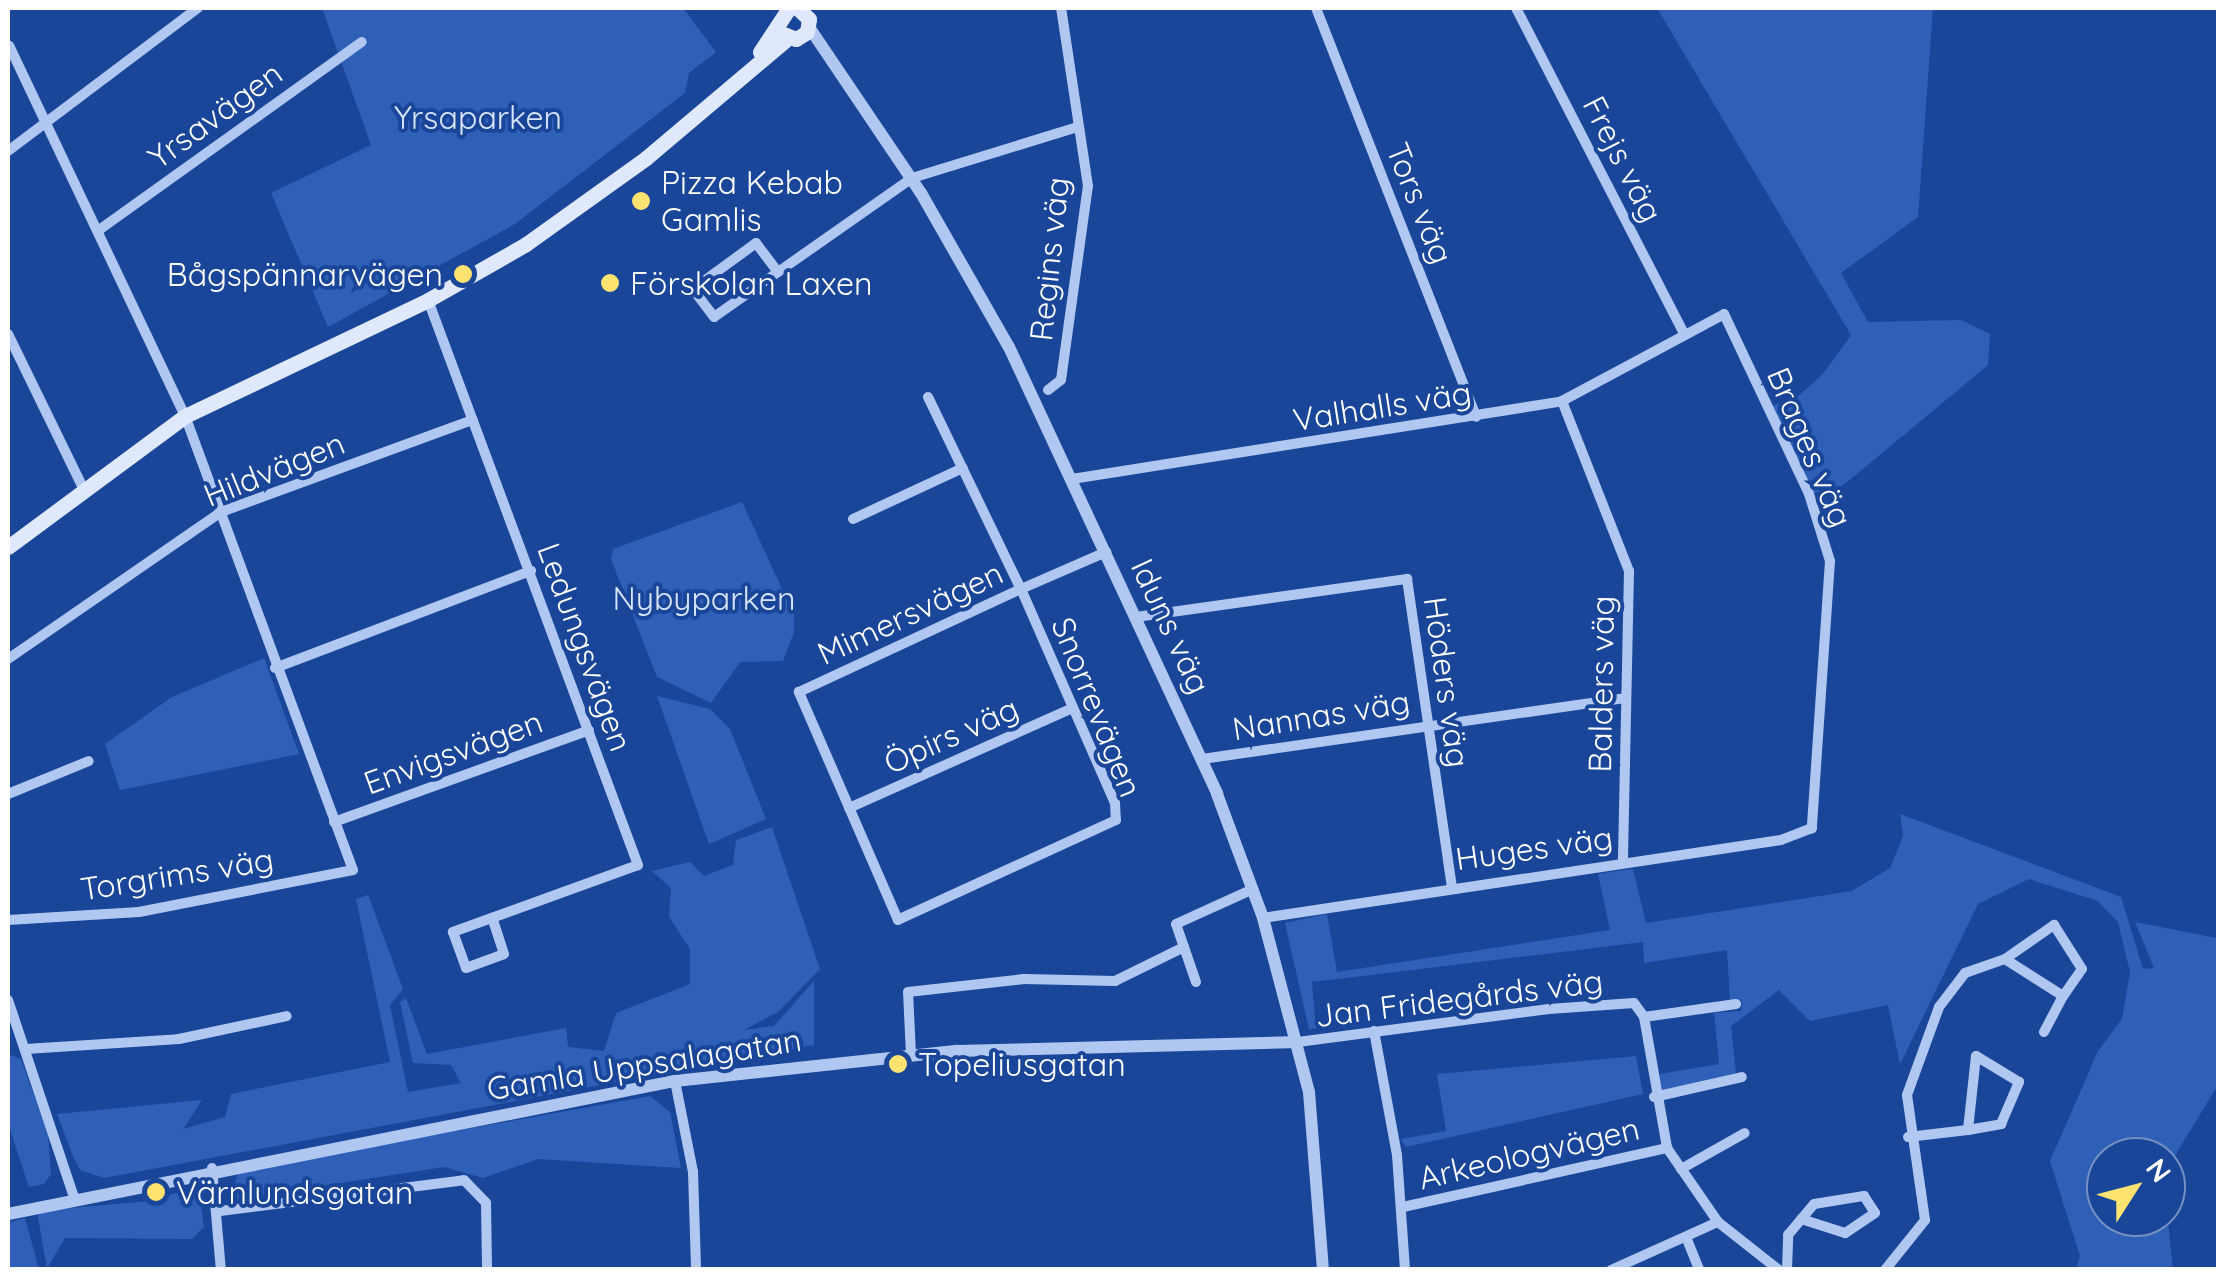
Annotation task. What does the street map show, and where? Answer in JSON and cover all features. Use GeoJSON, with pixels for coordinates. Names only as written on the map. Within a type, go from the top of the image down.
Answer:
{"type":"FeatureCollection","features":[{"type":"Feature","properties":{"kind":"main road"},"geometry":{"type":"LineString","coordinates":[[8,546],[184,416],[428,300],[526,244],[646,158],[799,23],[788,8]]}},
{"type":"Feature","properties":{"kind":"street"},"geometry":{"type":"LineString","coordinates":[[8,151],[198,8]]}},
{"type":"Feature","properties":{"kind":"street","name":"Regins väg"},"geometry":{"type":"LineString","coordinates":[[1048,390],[1061,380],[1088,186],[1060,8]]}},
{"type":"Feature","properties":{"kind":"street","name":"Tors väg"},"geometry":{"type":"LineString","coordinates":[[1316,8],[1476,416]]}},
{"type":"Feature","properties":{"kind":"street","name":"Frejs väg"},"geometry":{"type":"LineString","coordinates":[[1516,8],[1684,334]]}},
{"type":"Feature","properties":{"kind":"street","name":"Iduns väg"},"geometry":{"type":"LineString","coordinates":[[799,23],[912,178],[1009,346],[1202,759],[1253,890],[1298,1042],[1311,1112],[1322,1270]]}},
{"type":"Feature","properties":{"kind":"street","name":"Yrsavägen"},"geometry":{"type":"LineString","coordinates":[[98,230],[362,42]]}},
{"type":"Feature","properties":{"kind":"street"},"geometry":{"type":"LineString","coordinates":[[9,46],[184,416],[334,822]]}},
{"type":"Feature","properties":{"kind":"street"},"geometry":{"type":"LineString","coordinates":[[778,272],[756,242],[693,289],[714,317],[912,178],[1078,128]]}},
{"type":"Feature","properties":{"kind":"street","name":"Ledungsvägen"},"geometry":{"type":"LineString","coordinates":[[428,300],[638,865],[453,932],[466,968],[504,954],[492,918]]}},
{"type":"Feature","properties":{"kind":"street","name":"Brages väg"},"geometry":{"type":"LineString","coordinates":[[1684,334],[1724,314],[1809,494],[1830,562],[1812,828]]}},
{"type":"Feature","properties":{"kind":"street","name":"Valhalls väg"},"geometry":{"type":"LineString","coordinates":[[1072,479],[1562,401],[1684,334]]}},
{"type":"Feature","properties":{"kind":"street"},"geometry":{"type":"LineString","coordinates":[[8,340],[85,492]]}},
{"type":"Feature","properties":{"kind":"street","name":"Snorrevägen"},"geometry":{"type":"LineString","coordinates":[[898,920],[1116,820],[1021,589],[928,397]]}},
{"type":"Feature","properties":{"kind":"street","name":"Balders väg"},"geometry":{"type":"LineString","coordinates":[[1562,401],[1629,571],[1622,860]]}},
{"type":"Feature","properties":{"kind":"street","name":"Hildvägen"},"geometry":{"type":"LineString","coordinates":[[8,658],[220,512],[473,420]]}},
{"type":"Feature","properties":{"kind":"street"},"geometry":{"type":"LineString","coordinates":[[854,519],[964,468]]}},
{"type":"Feature","properties":{"kind":"street","name":"Mimersvägen"},"geometry":{"type":"LineString","coordinates":[[898,920],[799,692],[1106,552]]}},
{"type":"Feature","properties":{"kind":"street"},"geometry":{"type":"LineString","coordinates":[[275,668],[531,571]]}},
{"type":"Feature","properties":{"kind":"street","name":"Höders väg"},"geometry":{"type":"LineString","coordinates":[[1136,616],[1407,579],[1452,886]]}},
{"type":"Feature","properties":{"kind":"street","name":"Nannas väg"},"geometry":{"type":"LineString","coordinates":[[1202,759],[1625,698]]}},
{"type":"Feature","properties":{"kind":"street","name":"Öpirs väg"},"geometry":{"type":"LineString","coordinates":[[849,808],[1073,708]]}},
{"type":"Feature","properties":{"kind":"street","name":"Envigsvägen"},"geometry":{"type":"LineString","coordinates":[[334,822],[589,730]]}},
{"type":"Feature","properties":{"kind":"street"},"geometry":{"type":"LineString","coordinates":[[8,794],[89,761]]}},
{"type":"Feature","properties":{"kind":"street","name":"Torgrims väg"},"geometry":{"type":"LineString","coordinates":[[8,920],[139,912],[353,870],[334,822]]}},
{"type":"Feature","properties":{"kind":"street","name":"Huges väg"},"geometry":{"type":"LineString","coordinates":[[1262,918],[1622,860],[1781,840],[1812,828]]}},
{"type":"Feature","properties":{"kind":"street"},"geometry":{"type":"LineString","coordinates":[[1196,982],[1176,924],[1253,890]]}},
{"type":"Feature","properties":{"kind":"street"},"geometry":{"type":"LineString","coordinates":[[1884,1270],[1925,1220],[1908,1137],[1919,1046],[1965,973],[2005,959],[2054,925],[2082,969],[2044,1032]]}},
{"type":"Feature","properties":{"kind":"street"},"geometry":{"type":"LineString","coordinates":[[912,1055],[908,992],[1024,979],[1115,981],[1184,947]]}},
{"type":"Feature","properties":{"kind":"street"},"geometry":{"type":"LineString","coordinates":[[2005,959],[2063,996]]}},
{"type":"Feature","properties":{"kind":"street"},"geometry":{"type":"LineString","coordinates":[[8,1000],[74,1197]]}},
{"type":"Feature","properties":{"kind":"street","name":"Jan Fridegårds väg"},"geometry":{"type":"LineString","coordinates":[[1298,1042],[1634,1003],[1644,1017],[1736,1004]]}},
{"type":"Feature","properties":{"kind":"street"},"geometry":{"type":"LineString","coordinates":[[26,1049],[179,1039],[287,1016]]}},
{"type":"Feature","properties":{"kind":"street"},"geometry":{"type":"LineString","coordinates":[[1644,1017],[1654,1097],[1667,1148],[1718,1222],[1779,1270]]}},
{"type":"Feature","properties":{"kind":"street","name":"Arkeologvägen"},"geometry":{"type":"LineString","coordinates":[[1374,1031],[1402,1207],[1405,1270]]}},
{"type":"Feature","properties":{"kind":"street","name":"Gamla Uppsalagatan"},"geometry":{"type":"LineString","coordinates":[[8,1214],[212,1168],[675,1081],[912,1055],[1298,1042]]}},
{"type":"Feature","properties":{"kind":"street"},"geometry":{"type":"LineString","coordinates":[[1908,1137],[1968,1130],[2001,1124],[2019,1082],[1976,1056],[1968,1130]]}},
{"type":"Feature","properties":{"kind":"street"},"geometry":{"type":"LineString","coordinates":[[1654,1097],[1742,1077]]}},
{"type":"Feature","properties":{"kind":"street"},"geometry":{"type":"LineString","coordinates":[[675,1081],[693,1172],[696,1270]]}},
{"type":"Feature","properties":{"kind":"street"},"geometry":{"type":"LineString","coordinates":[[1681,1169],[1744,1133]]}},
{"type":"Feature","properties":{"kind":"street","name":"Arkeologvägen"},"geometry":{"type":"LineString","coordinates":[[1402,1207],[1667,1148]]}},
{"type":"Feature","properties":{"kind":"street"},"geometry":{"type":"LineString","coordinates":[[212,1168],[220,1211],[221,1270]]}},
{"type":"Feature","properties":{"kind":"street"},"geometry":{"type":"LineString","coordinates":[[220,1211],[451,1177],[486,1203],[488,1270]]}},
{"type":"Feature","properties":{"kind":"street"},"geometry":{"type":"LineString","coordinates":[[1787,1270],[1788,1235],[1801,1219],[1814,1204],[1864,1196],[1875,1212],[1845,1233],[1801,1219]]}},
{"type":"Feature","properties":{"kind":"street"},"geometry":{"type":"LineString","coordinates":[[1610,1270],[1718,1222]]}},
{"type":"Feature","properties":{"kind":"street"},"geometry":{"type":"LineString","coordinates":[[1686,1237],[1699,1270]]}},
{"type":"Feature","properties":{"kind":"green space","name":"Yrsaparken"},"geometry":{"type":"Polygon","coordinates":[[[322,8],[683,8],[716,52],[689,73],[685,93],[515,224],[328,327],[271,193],[371,145],[322,8]]]}},
{"type":"Feature","properties":{"kind":"green space"},"geometry":{"type":"Polygon","coordinates":[[[1657,8],[1933,8],[1918,217],[1841,273],[1868,322],[1961,320],[1990,334],[1988,365],[1840,488],[1809,494],[1768,407],[1795,399],[1823,374],[1851,335],[1657,8]]]}},
{"type":"Feature","properties":{"kind":"green space","name":"Nybyparken"},"geometry":{"type":"Polygon","coordinates":[[[742,502],[794,615],[794,632],[783,661],[740,662],[711,703],[657,677],[611,559],[613,549],[742,502]]]}},
{"type":"Feature","properties":{"kind":"green space"},"geometry":{"type":"Polygon","coordinates":[[[264,658],[299,754],[120,790],[105,744],[172,697],[264,658]]]}},
{"type":"Feature","properties":{"kind":"green space"},"geometry":{"type":"Polygon","coordinates":[[[657,696],[710,709],[730,729],[766,819],[709,844],[657,696]]]}},
{"type":"Feature","properties":{"kind":"green space"},"geometry":{"type":"Polygon","coordinates":[[[1900,814],[2121,897],[2143,969],[2154,968],[2135,922],[2216,938],[2218,1085],[2186,1137],[2086,1137],[2086,1237],[2170,1237],[2173,1269],[2076,1269],[2080,1256],[2050,1161],[2098,1051],[2122,1019],[2130,972],[2118,922],[2098,901],[2029,879],[1978,904],[1900,1064],[1888,1005],[1810,1021],[1779,990],[1731,1026],[1736,1073],[1662,1090],[1660,1074],[1719,1064],[1714,1013],[1741,1011],[1742,1001],[1730,1000],[1727,950],[1644,963],[1643,942],[1312,982],[1316,1029],[1309,1029],[1285,923],[1327,914],[1337,972],[1610,930],[1598,874],[1633,869],[1646,923],[1852,891],[1890,868],[1903,836],[1900,814]]]}},
{"type":"Feature","properties":{"kind":"green space"},"geometry":{"type":"Polygon","coordinates":[[[772,827],[820,969],[778,1012],[744,1030],[774,1026],[814,981],[814,1045],[104,1178],[80,1170],[73,1156],[57,1114],[202,1100],[183,1129],[225,1117],[231,1094],[390,1062],[356,899],[368,895],[403,989],[390,1005],[408,1092],[461,1083],[451,1065],[413,1063],[400,1002],[406,998],[427,1054],[566,1028],[568,1047],[604,1051],[616,1013],[690,984],[690,949],[669,917],[671,888],[652,871],[690,862],[704,876],[733,865],[736,840],[772,827]]]}},
{"type":"Feature","properties":{"kind":"green space"},"geometry":{"type":"Polygon","coordinates":[[[8,1054],[21,1059],[48,1134],[51,1174],[44,1184],[29,1187],[8,1123],[8,1054]]]}},
{"type":"Feature","properties":{"kind":"green space"},"geometry":{"type":"Polygon","coordinates":[[[1636,1056],[1643,1094],[1406,1147],[1401,1139],[1446,1131],[1437,1074],[1636,1056]]]}},
{"type":"Feature","properties":{"kind":"green space"},"geometry":{"type":"Polygon","coordinates":[[[650,1096],[670,1112],[681,1168],[538,1159],[483,1178],[444,1167],[231,1200],[238,1172],[255,1167],[650,1096]]]}},
{"type":"Feature","properties":{"kind":"green space"},"geometry":{"type":"Polygon","coordinates":[[[189,1189],[200,1198],[204,1227],[192,1239],[65,1238],[47,1269],[37,1211],[150,1201],[189,1189]]]}},
{"type":"Feature","properties":{"kind":"green space"},"geometry":{"type":"Polygon","coordinates":[[[25,1218],[39,1269],[8,1269],[8,1223],[25,1218]]]}},
{"type":"Feature","properties":{"kind":"place","name":"Pizza Kebab Gamlis"},"geometry":{"type":"Point","coordinates":[641,201]}},
{"type":"Feature","properties":{"kind":"place","name":"Bågspännarvägen"},"geometry":{"type":"Point","coordinates":[463,274]}},
{"type":"Feature","properties":{"kind":"place","name":"Förskolan Laxen"},"geometry":{"type":"Point","coordinates":[610,283]}},
{"type":"Feature","properties":{"kind":"place","name":"Topeliusgatan"},"geometry":{"type":"Point","coordinates":[898,1064]}},
{"type":"Feature","properties":{"kind":"place","name":"Värnlundsgatan"},"geometry":{"type":"Point","coordinates":[156,1192]}}]}
